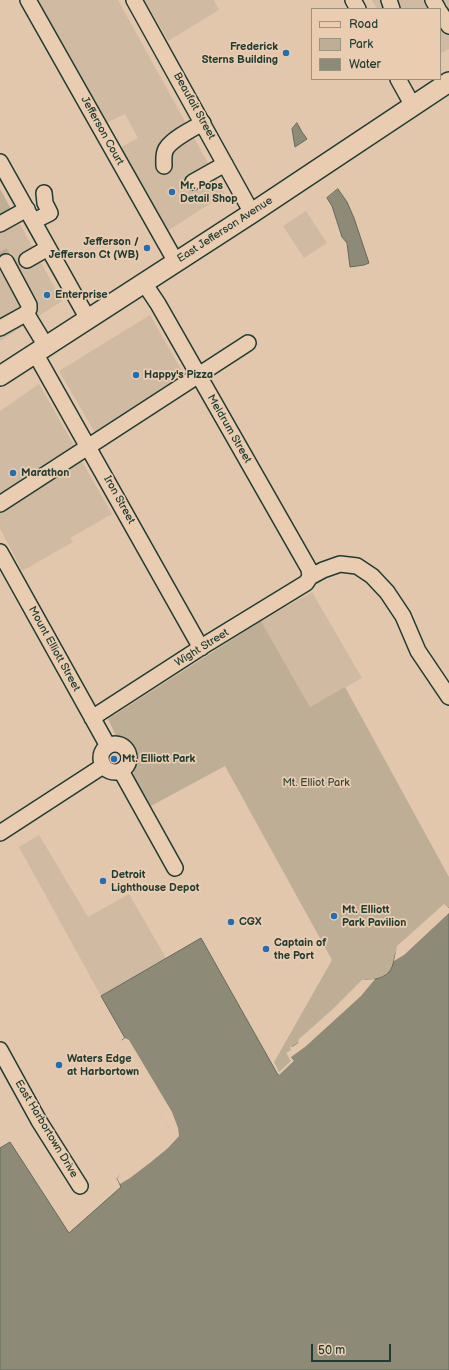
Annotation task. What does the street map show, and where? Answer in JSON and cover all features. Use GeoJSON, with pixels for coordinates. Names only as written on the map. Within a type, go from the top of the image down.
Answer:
{"type":"FeatureCollection","features":[{"type":"Feature","properties":{"kind":"main road","name":"East Jefferson Avenue"},"geometry":{"type":"LineString","coordinates":[[0,376],[345,152],[413,106],[441,83]]}},
{"type":"Feature","properties":{"kind":"street","name":"Jefferson Court"},"geometry":{"type":"LineString","coordinates":[[28,0],[176,262]]}},
{"type":"Feature","properties":{"kind":"street","name":"Beaufait Street"},"geometry":{"type":"LineString","coordinates":[[134,0],[252,213]]}},
{"type":"Feature","properties":{"kind":"street"},"geometry":{"type":"LineString","coordinates":[[441,14],[449,26]]}},
{"type":"Feature","properties":{"kind":"street"},"geometry":{"type":"LineString","coordinates":[[399,80],[413,106]]}},
{"type":"Feature","properties":{"kind":"street"},"geometry":{"type":"LineString","coordinates":[[167,160],[165,150],[175,140],[203,123]]}},
{"type":"Feature","properties":{"kind":"street"},"geometry":{"type":"LineString","coordinates":[[0,162],[88,319]]}},
{"type":"Feature","properties":{"kind":"street"},"geometry":{"type":"LineString","coordinates":[[193,182],[225,164]]}},
{"type":"Feature","properties":{"kind":"street"},"geometry":{"type":"LineString","coordinates":[[0,224],[30,215],[50,213],[45,203],[44,193]]}},
{"type":"Feature","properties":{"kind":"street"},"geometry":{"type":"LineString","coordinates":[[27,260],[48,248]]}},
{"type":"Feature","properties":{"kind":"street"},"geometry":{"type":"LineString","coordinates":[[0,328],[26,313],[29,309],[29,305],[6,262]]}},
{"type":"Feature","properties":{"kind":"street","name":"Meldrum Street"},"geometry":{"type":"LineString","coordinates":[[144,283],[158,304],[309,570],[310,577]]}},
{"type":"Feature","properties":{"kind":"street","name":"Iron Street"},"geometry":{"type":"LineString","coordinates":[[26,313],[41,350],[89,447],[201,648]]}},
{"type":"Feature","properties":{"kind":"street"},"geometry":{"type":"LineString","coordinates":[[0,504],[248,343]]}},
{"type":"Feature","properties":{"kind":"street","name":"Mount Elliott Street"},"geometry":{"type":"LineString","coordinates":[[0,552],[108,746]]}},
{"type":"Feature","properties":{"kind":"street","name":"Wight Street"},"geometry":{"type":"LineString","coordinates":[[92,718],[306,583],[310,577],[323,570],[340,564],[357,566],[372,576],[387,592],[403,616],[418,651],[449,697]]}},
{"type":"Feature","properties":{"kind":"street"},"geometry":{"type":"LineString","coordinates":[[108,746],[121,746],[127,752],[129,756],[128,765],[122,771],[109,771],[103,766],[103,751],[108,746]]}},
{"type":"Feature","properties":{"kind":"street"},"geometry":{"type":"LineString","coordinates":[[0,832],[25,825],[103,766]]}},
{"type":"Feature","properties":{"kind":"street"},"geometry":{"type":"LineString","coordinates":[[122,771],[175,868]]}},
{"type":"Feature","properties":{"kind":"street","name":"East Harbortown Drive"},"geometry":{"type":"LineString","coordinates":[[0,1050],[39,1121],[80,1186]]}},
{"type":"Feature","properties":{"kind":"shaded area"},"geometry":{"type":"Polygon","coordinates":[[[38,0],[118,0],[225,194],[166,232],[119,148],[138,138],[130,123],[125,114],[106,123],[38,0]]]}},
{"type":"Feature","properties":{"kind":"shaded area"},"geometry":{"type":"Polygon","coordinates":[[[145,0],[214,0],[219,10],[168,41],[145,0]]]}},
{"type":"Feature","properties":{"kind":"shaded area"},"geometry":{"type":"Polygon","coordinates":[[[372,0],[449,0],[449,49],[441,53],[441,8],[376,8],[372,0]]]}},
{"type":"Feature","properties":{"kind":"shaded area"},"geometry":{"type":"Polygon","coordinates":[[[306,211],[327,243],[304,258],[283,226],[306,211]]]}},
{"type":"Feature","properties":{"kind":"shaded area"},"geometry":{"type":"Polygon","coordinates":[[[20,224],[62,301],[0,341],[0,233],[20,224]]]}},
{"type":"Feature","properties":{"kind":"shaded area"},"geometry":{"type":"Polygon","coordinates":[[[150,315],[186,378],[97,436],[59,371],[150,315]]]}},
{"type":"Feature","properties":{"kind":"shaded area"},"geometry":{"type":"Polygon","coordinates":[[[39,384],[76,449],[0,498],[0,411],[39,384]]]}},
{"type":"Feature","properties":{"kind":"shaded area"},"geometry":{"type":"Polygon","coordinates":[[[80,458],[112,514],[70,538],[73,542],[22,571],[0,528],[0,510],[80,458]]]}},
{"type":"Feature","properties":{"kind":"shaded area"},"geometry":{"type":"Polygon","coordinates":[[[312,592],[362,678],[310,707],[261,621],[312,592]]]}},
{"type":"Feature","properties":{"kind":"shaded area"},"geometry":{"type":"Polygon","coordinates":[[[39,835],[88,917],[129,894],[166,958],[101,996],[19,847],[39,835]]]}},
{"type":"Feature","properties":{"kind":"green space"},"geometry":{"type":"Polygon","coordinates":[[[0,189],[11,209],[0,216],[0,189]]]}},
{"type":"Feature","properties":{"kind":"green space","name":"Mt. Elliot Park"},"geometry":{"type":"Polygon","coordinates":[[[261,621],[310,707],[345,687],[449,877],[449,908],[397,949],[393,966],[388,972],[382,977],[373,980],[292,1047],[294,1061],[279,1075],[273,1064],[332,960],[225,766],[149,807],[133,776],[138,759],[136,749],[125,739],[116,736],[108,719],[261,621]]]}},
{"type":"Feature","properties":{"kind":"water"},"geometry":{"type":"Polygon","coordinates":[[[297,123],[307,139],[295,147],[292,129],[297,123]]]}},
{"type":"Feature","properties":{"kind":"water"},"geometry":{"type":"Polygon","coordinates":[[[338,189],[347,202],[354,218],[369,263],[364,265],[350,267],[347,243],[342,237],[332,206],[327,198],[338,189]]]}},
{"type":"Feature","properties":{"kind":"water"},"geometry":{"type":"Polygon","coordinates":[[[445,906],[449,908],[449,1370],[0,1370],[0,1148],[10,1142],[69,1233],[121,1187],[117,1178],[171,1131],[122,1040],[125,1038],[101,996],[201,938],[278,1075],[294,1061],[288,1053],[294,1051],[292,1047],[365,980],[377,979],[388,973],[391,970],[399,947],[445,906]]]}},
{"type":"Feature","properties":{"kind":"pier"},"geometry":{"type":"Polygon","coordinates":[[[444,904],[449,908],[449,913],[404,955],[394,961],[397,946],[444,904]]]}},
{"type":"Feature","properties":{"kind":"pier"},"geometry":{"type":"Polygon","coordinates":[[[375,979],[361,996],[305,1047],[291,1057],[294,1061],[279,1075],[273,1064],[274,1062],[279,1072],[291,1061],[286,1053],[291,1050],[290,1046],[292,1047],[298,1043],[299,1039],[333,1009],[362,980],[375,979]]]}},
{"type":"Feature","properties":{"kind":"pier"},"geometry":{"type":"Polygon","coordinates":[[[125,1038],[129,1040],[172,1112],[178,1128],[179,1136],[168,1148],[151,1162],[120,1184],[117,1178],[124,1170],[169,1130],[121,1041],[125,1038]]]}},
{"type":"Feature","properties":{"kind":"tunnel"},"geometry":{"type":"LineString","coordinates":[[0,252],[6,262]]}},
{"type":"Feature","properties":{"kind":"place","name":"Frederick Sterns Building"},"geometry":{"type":"Point","coordinates":[286,53]}},
{"type":"Feature","properties":{"kind":"place","name":"Mr. Pops Detail Shop"},"geometry":{"type":"Point","coordinates":[172,192]}},
{"type":"Feature","properties":{"kind":"place","name":"Jefferson / Jefferson Ct (WB)"},"geometry":{"type":"Point","coordinates":[147,248]}},
{"type":"Feature","properties":{"kind":"place","name":"Enterprise"},"geometry":{"type":"Point","coordinates":[47,295]}},
{"type":"Feature","properties":{"kind":"place","name":"Happy's Pizza"},"geometry":{"type":"Point","coordinates":[136,375]}},
{"type":"Feature","properties":{"kind":"place","name":"Marathon"},"geometry":{"type":"Point","coordinates":[13,473]}},
{"type":"Feature","properties":{"kind":"place","name":"Mt. Elliott Park"},"geometry":{"type":"Point","coordinates":[114,759]}},
{"type":"Feature","properties":{"kind":"place","name":"Detroit Lighthouse Depot"},"geometry":{"type":"Point","coordinates":[103,881]}},
{"type":"Feature","properties":{"kind":"place","name":"Mt. Elliott Park Pavilion"},"geometry":{"type":"Point","coordinates":[334,916]}},
{"type":"Feature","properties":{"kind":"place","name":"CGX"},"geometry":{"type":"Point","coordinates":[231,922]}},
{"type":"Feature","properties":{"kind":"place","name":"Captain of the Port"},"geometry":{"type":"Point","coordinates":[266,949]}},
{"type":"Feature","properties":{"kind":"place","name":"Waters Edge at Harbortown"},"geometry":{"type":"Point","coordinates":[59,1065]}}]}
